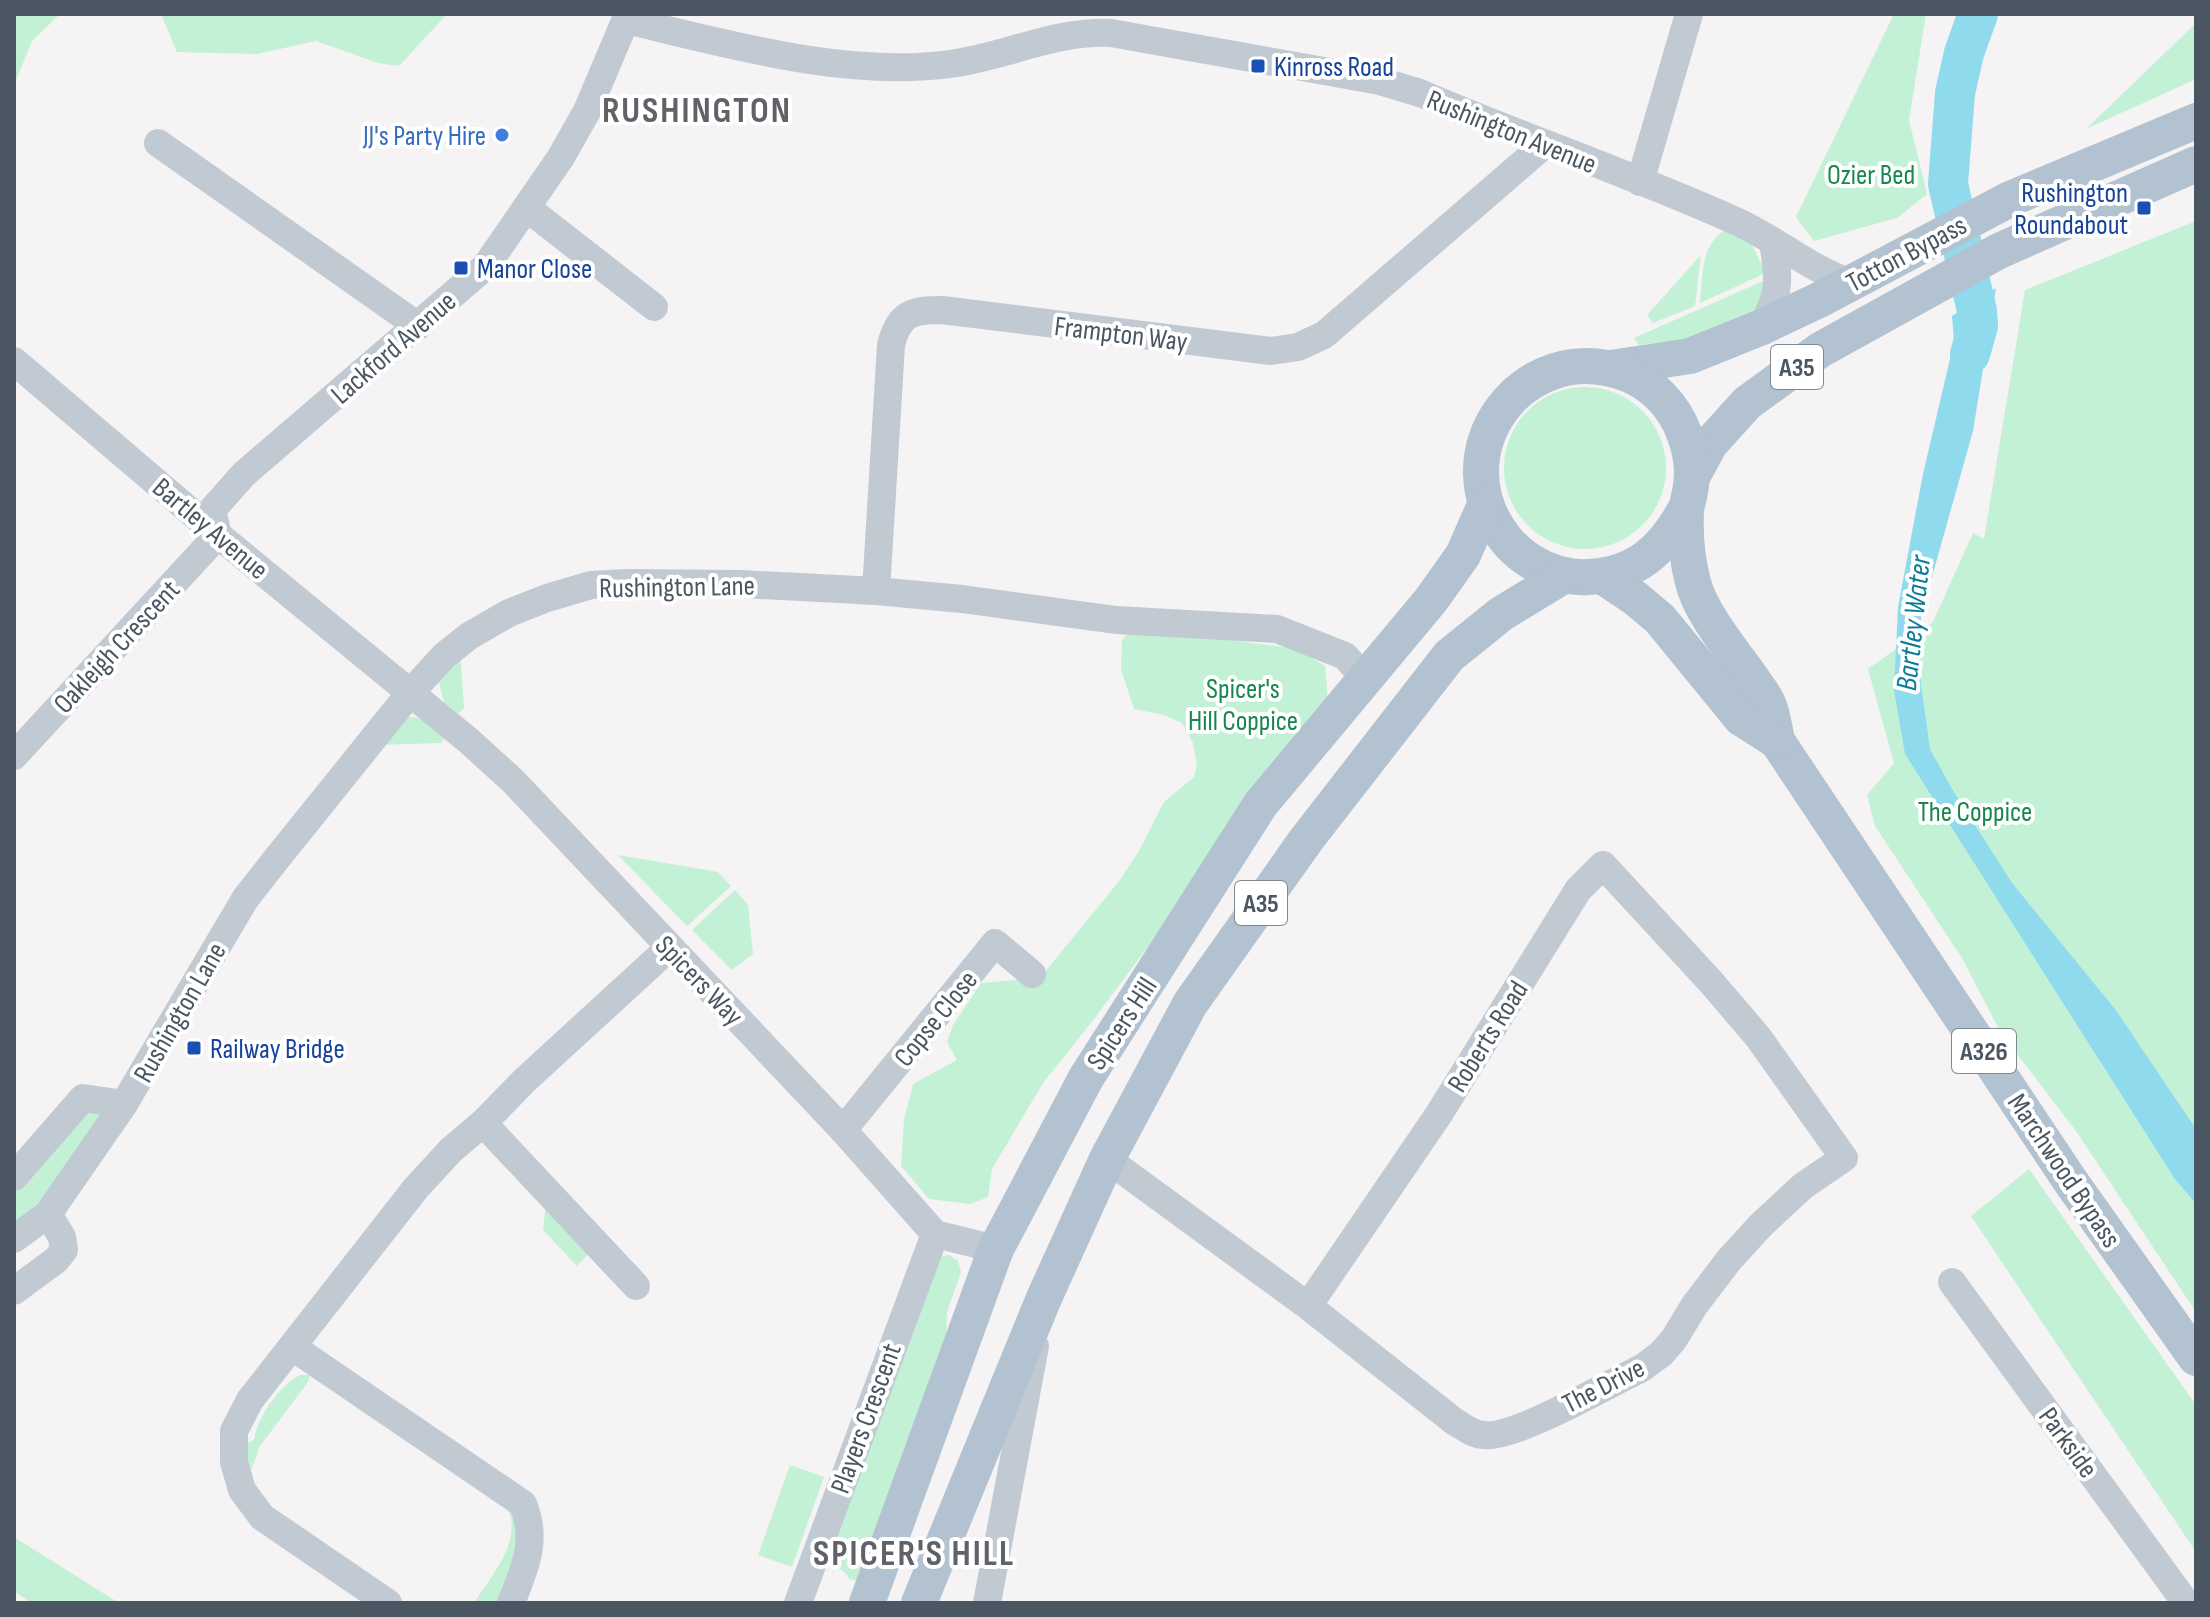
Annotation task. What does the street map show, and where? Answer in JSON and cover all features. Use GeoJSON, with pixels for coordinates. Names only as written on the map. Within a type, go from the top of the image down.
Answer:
{"type":"FeatureCollection","features":[{"type":"Feature","properties":{"kind":"main road","name":"Totton Bypass"},"geometry":{"type":"LineString","coordinates":[[1611,368],[1690,356],[1762,327],[1999,204],[2196,121]]}},
{"type":"Feature","properties":{"kind":"main road","name":"Totton Bypass"},"geometry":{"type":"LineString","coordinates":[[1689,492],[1710,444],[1747,403],[1820,350],[1995,254],[2196,164]]}},
{"type":"Feature","properties":{"kind":"main road"},"geometry":{"type":"LineString","coordinates":[[1579,365],[1611,368],[1638,379],[1662,396],[1679,420],[1690,447],[1689,492],[1673,533],[1653,554],[1629,568],[1602,576],[1565,575],[1538,566],[1515,551],[1497,529],[1485,505],[1480,473],[1484,441],[1498,412],[1520,389],[1547,373],[1579,365]]}},
{"type":"Feature","properties":{"kind":"main road","name":"Marchwood Bypass"},"geometry":{"type":"LineString","coordinates":[[1689,492],[1688,559],[1693,586],[1724,639],[1769,704],[1777,741],[2071,1182],[2196,1358]]}},
{"type":"Feature","properties":{"kind":"main road","name":"Spicers Hill"},"geometry":{"type":"LineString","coordinates":[[867,1603],[996,1249],[1086,1078],[1260,805],[1431,600],[1463,555],[1485,505]]}},
{"type":"Feature","properties":{"kind":"main road","name":"Spicers Hill"},"geometry":{"type":"LineString","coordinates":[[919,1603],[1044,1298],[1107,1159],[1190,1004],[1306,840],[1449,656],[1501,614],[1565,575]]}},
{"type":"Feature","properties":{"kind":"main road","name":"Marchwood Bypass"},"geometry":{"type":"LineString","coordinates":[[1602,576],[1660,619],[1741,718],[1777,741]]}},
{"type":"Feature","properties":{"kind":"street"},"geometry":{"type":"LineString","coordinates":[[1640,182],[1689,14]]}},
{"type":"Feature","properties":{"kind":"street","name":"Rushington Avenue"},"geometry":{"type":"LineString","coordinates":[[627,17],[765,53],[884,66],[949,64],[1085,23],[1121,34],[1380,81],[1420,93],[1738,223],[1791,250],[1815,269],[1851,283]]}},
{"type":"Feature","properties":{"kind":"street","name":"Lackford Avenue"},"geometry":{"type":"LineString","coordinates":[[218,535],[212,510],[244,474],[486,266],[561,157],[587,111],[627,17]]}},
{"type":"Feature","properties":{"kind":"street"},"geometry":{"type":"LineString","coordinates":[[158,143],[418,326]]}},
{"type":"Feature","properties":{"kind":"street","name":"Frampton Way"},"geometry":{"type":"LineString","coordinates":[[876,591],[891,345],[902,319],[917,311],[942,310],[1271,351],[1298,347],[1324,335],[1544,145]]}},
{"type":"Feature","properties":{"kind":"street"},"geometry":{"type":"LineString","coordinates":[[527,208],[654,307]]}},
{"type":"Feature","properties":{"kind":"street"},"geometry":{"type":"LineString","coordinates":[[1762,327],[1779,287],[1773,241]]}},
{"type":"Feature","properties":{"kind":"street","name":"Bartley Avenue"},"geometry":{"type":"LineString","coordinates":[[14,361],[410,693]]}},
{"type":"Feature","properties":{"kind":"street","name":"Oakleigh Crescent"},"geometry":{"type":"LineString","coordinates":[[14,756],[218,535]]}},
{"type":"Feature","properties":{"kind":"street","name":"Rushington Lane"},"geometry":{"type":"LineString","coordinates":[[14,1239],[48,1214],[124,1104],[245,899],[410,693],[444,656],[478,630],[547,598],[591,585],[719,583],[876,591],[1116,620],[1277,629],[1345,656],[1366,680]]}},
{"type":"Feature","properties":{"kind":"street","name":"Spicers Way"},"geometry":{"type":"LineString","coordinates":[[410,693],[514,782],[843,1130],[935,1234]]}},
{"type":"Feature","properties":{"kind":"street","name":"Roberts Road"},"geometry":{"type":"LineString","coordinates":[[1308,1306],[1439,1114],[1578,890],[1603,865],[1682,951]]}},
{"type":"Feature","properties":{"kind":"street","name":"Copse Close"},"geometry":{"type":"LineString","coordinates":[[843,1130],[995,943],[1032,974]]}},
{"type":"Feature","properties":{"kind":"street"},"geometry":{"type":"LineString","coordinates":[[388,1603],[262,1517],[242,1490],[234,1462],[234,1431],[250,1400],[294,1348],[416,1188],[451,1150],[669,948]]}},
{"type":"Feature","properties":{"kind":"street","name":"The Drive"},"geometry":{"type":"LineString","coordinates":[[1107,1159],[1308,1306],[1455,1422],[1484,1436],[1518,1429],[1642,1368],[1661,1354],[1729,1260],[1761,1225],[1803,1186],[1844,1158],[1758,1037],[1682,951]]}},
{"type":"Feature","properties":{"kind":"street","name":"Rushington Lane"},"geometry":{"type":"LineString","coordinates":[[14,1177],[83,1098],[124,1104]]}},
{"type":"Feature","properties":{"kind":"street"},"geometry":{"type":"LineString","coordinates":[[483,1123],[636,1286]]}},
{"type":"Feature","properties":{"kind":"street"},"geometry":{"type":"LineString","coordinates":[[14,1291],[56,1260],[64,1250],[62,1237],[48,1214]]}},
{"type":"Feature","properties":{"kind":"street"},"geometry":{"type":"LineString","coordinates":[[935,1234],[996,1249]]}},
{"type":"Feature","properties":{"kind":"street","name":"Players Crescent"},"geometry":{"type":"LineString","coordinates":[[798,1603],[935,1234]]}},
{"type":"Feature","properties":{"kind":"street","name":"Parkside"},"geometry":{"type":"LineString","coordinates":[[1952,1282],[2186,1603]]}},
{"type":"Feature","properties":{"kind":"street","name":"Spicers Hill"},"geometry":{"type":"LineString","coordinates":[[987,1603],[1044,1298]]}},
{"type":"Feature","properties":{"kind":"street"},"geometry":{"type":"LineString","coordinates":[[294,1348],[523,1504],[531,1540],[511,1603]]}},
{"type":"Feature","properties":{"kind":"green space"},"geometry":{"type":"Polygon","coordinates":[[[14,14],[60,14],[32,41],[14,85],[14,14]]]}},
{"type":"Feature","properties":{"kind":"green space"},"geometry":{"type":"Polygon","coordinates":[[[161,14],[447,14],[399,66],[378,63],[316,41],[257,54],[177,52],[161,14]]]}},
{"type":"Feature","properties":{"kind":"green space","name":"Ozier Bed"},"geometry":{"type":"Polygon","coordinates":[[[1894,14],[1926,14],[1909,120],[1927,194],[1897,218],[1814,241],[1796,217],[1894,14]]]}},
{"type":"Feature","properties":{"kind":"green space"},"geometry":{"type":"Polygon","coordinates":[[[2196,23],[2196,79],[2086,129],[2196,23]]]}},
{"type":"Feature","properties":{"kind":"green space","name":"The Coppice"},"geometry":{"type":"Polygon","coordinates":[[[2196,221],[2196,1129],[2179,1107],[2098,1059],[2174,1178],[2196,1204],[2196,1312],[2076,1131],[2001,1033],[1962,958],[1875,826],[1867,795],[1894,763],[1868,669],[1933,622],[1973,533],[1984,539],[2025,290],[2196,221]]]}},
{"type":"Feature","properties":{"kind":"green space"},"geometry":{"type":"Polygon","coordinates":[[[1730,228],[1748,237],[1766,273],[1700,303],[1708,250],[1720,234],[1730,228]]]}},
{"type":"Feature","properties":{"kind":"green space"},"geometry":{"type":"Polygon","coordinates":[[[1701,255],[1695,306],[1653,323],[1647,315],[1701,255]]]}},
{"type":"Feature","properties":{"kind":"green space"},"geometry":{"type":"Polygon","coordinates":[[[1770,278],[1764,305],[1698,338],[1638,345],[1634,338],[1770,278]]]}},
{"type":"Feature","properties":{"kind":"green space"},"geometry":{"type":"Polygon","coordinates":[[[1585,387],[1616,393],[1642,411],[1660,437],[1666,468],[1660,499],[1642,525],[1616,543],[1585,549],[1554,543],[1528,525],[1510,499],[1504,468],[1510,437],[1528,411],[1554,393],[1585,387]]]}},
{"type":"Feature","properties":{"kind":"green space","name":"Spicer's Hill Coppice"},"geometry":{"type":"Polygon","coordinates":[[[1131,631],[1193,635],[1297,649],[1325,666],[1328,700],[1244,796],[1164,925],[1043,1083],[992,1169],[988,1197],[970,1204],[929,1199],[901,1166],[904,1120],[913,1084],[957,1060],[947,1042],[953,1025],[981,983],[1040,978],[1120,880],[1164,802],[1194,777],[1197,765],[1193,743],[1182,723],[1164,715],[1134,709],[1121,669],[1122,640],[1131,631]]]}},
{"type":"Feature","properties":{"kind":"green space"},"geometry":{"type":"Polygon","coordinates":[[[460,651],[464,708],[458,714],[444,702],[437,675],[460,651]]]}},
{"type":"Feature","properties":{"kind":"green space"},"geometry":{"type":"Polygon","coordinates":[[[403,717],[427,721],[447,735],[441,743],[377,745],[403,717]]]}},
{"type":"Feature","properties":{"kind":"green space"},"geometry":{"type":"Polygon","coordinates":[[[618,855],[718,872],[731,886],[687,926],[618,855]]]}},
{"type":"Feature","properties":{"kind":"green space"},"geometry":{"type":"Polygon","coordinates":[[[735,890],[748,905],[753,954],[732,970],[692,930],[735,890]]]}},
{"type":"Feature","properties":{"kind":"green space"},"geometry":{"type":"Polygon","coordinates":[[[89,1109],[104,1109],[41,1203],[14,1224],[14,1192],[89,1109]]]}},
{"type":"Feature","properties":{"kind":"green space"},"geometry":{"type":"Polygon","coordinates":[[[2029,1169],[2196,1405],[2196,1552],[1971,1216],[2029,1169]]]}},
{"type":"Feature","properties":{"kind":"green space"},"geometry":{"type":"Polygon","coordinates":[[[546,1205],[590,1252],[577,1266],[543,1230],[546,1205]]]}},
{"type":"Feature","properties":{"kind":"green space"},"geometry":{"type":"Polygon","coordinates":[[[949,1255],[958,1261],[961,1272],[947,1312],[946,1342],[862,1582],[849,1579],[838,1568],[822,1565],[938,1257],[949,1255]]]}},
{"type":"Feature","properties":{"kind":"green space"},"geometry":{"type":"Polygon","coordinates":[[[300,1375],[310,1375],[308,1382],[260,1446],[249,1476],[246,1444],[254,1440],[260,1421],[277,1395],[300,1375]]]}},
{"type":"Feature","properties":{"kind":"green space"},"geometry":{"type":"Polygon","coordinates":[[[790,1465],[824,1477],[792,1567],[758,1555],[790,1465]]]}},
{"type":"Feature","properties":{"kind":"green space"},"geometry":{"type":"Polygon","coordinates":[[[506,1504],[522,1526],[502,1603],[474,1603],[509,1543],[511,1517],[506,1504]]]}},
{"type":"Feature","properties":{"kind":"green space"},"geometry":{"type":"Polygon","coordinates":[[[14,1537],[119,1603],[31,1603],[14,1591],[14,1537]]]}},
{"type":"Feature","properties":{"kind":"water"},"geometry":{"type":"Polygon","coordinates":[[[1996,288],[1973,431],[1921,616],[1921,684],[1930,749],[2012,883],[2115,1009],[2196,1129],[2196,1204],[2174,1178],[1905,754],[1894,690],[1898,607],[1923,474],[1954,342],[1952,316],[1996,288]]]}},
{"type":"Feature","properties":{"kind":"waterway","name":"Bartley Water"},"geometry":{"type":"LineString","coordinates":[[1970,354],[1978,326],[1977,311],[1948,184],[1955,93],[1964,53],[1978,14]]}},
{"type":"Feature","properties":{"kind":"place","name":"Kinross Road"},"geometry":{"type":"Point","coordinates":[1258,66]}},
{"type":"Feature","properties":{"kind":"place","name":"JJ's Party Hire"},"geometry":{"type":"Point","coordinates":[502,135]}},
{"type":"Feature","properties":{"kind":"place","name":"Rushington Roundabout"},"geometry":{"type":"Point","coordinates":[2144,208]}},
{"type":"Feature","properties":{"kind":"place","name":"Manor Close"},"geometry":{"type":"Point","coordinates":[461,268]}},
{"type":"Feature","properties":{"kind":"place","name":"Railway Bridge"},"geometry":{"type":"Point","coordinates":[194,1048]}},
{"type":"Feature","properties":{"kind":"district","name":"RUSHINGTON"},"geometry":{"type":"Point","coordinates":[697,109]}},
{"type":"Feature","properties":{"kind":"district","name":"SPICER'S HILL"},"geometry":{"type":"Point","coordinates":[914,1552]}}]}
